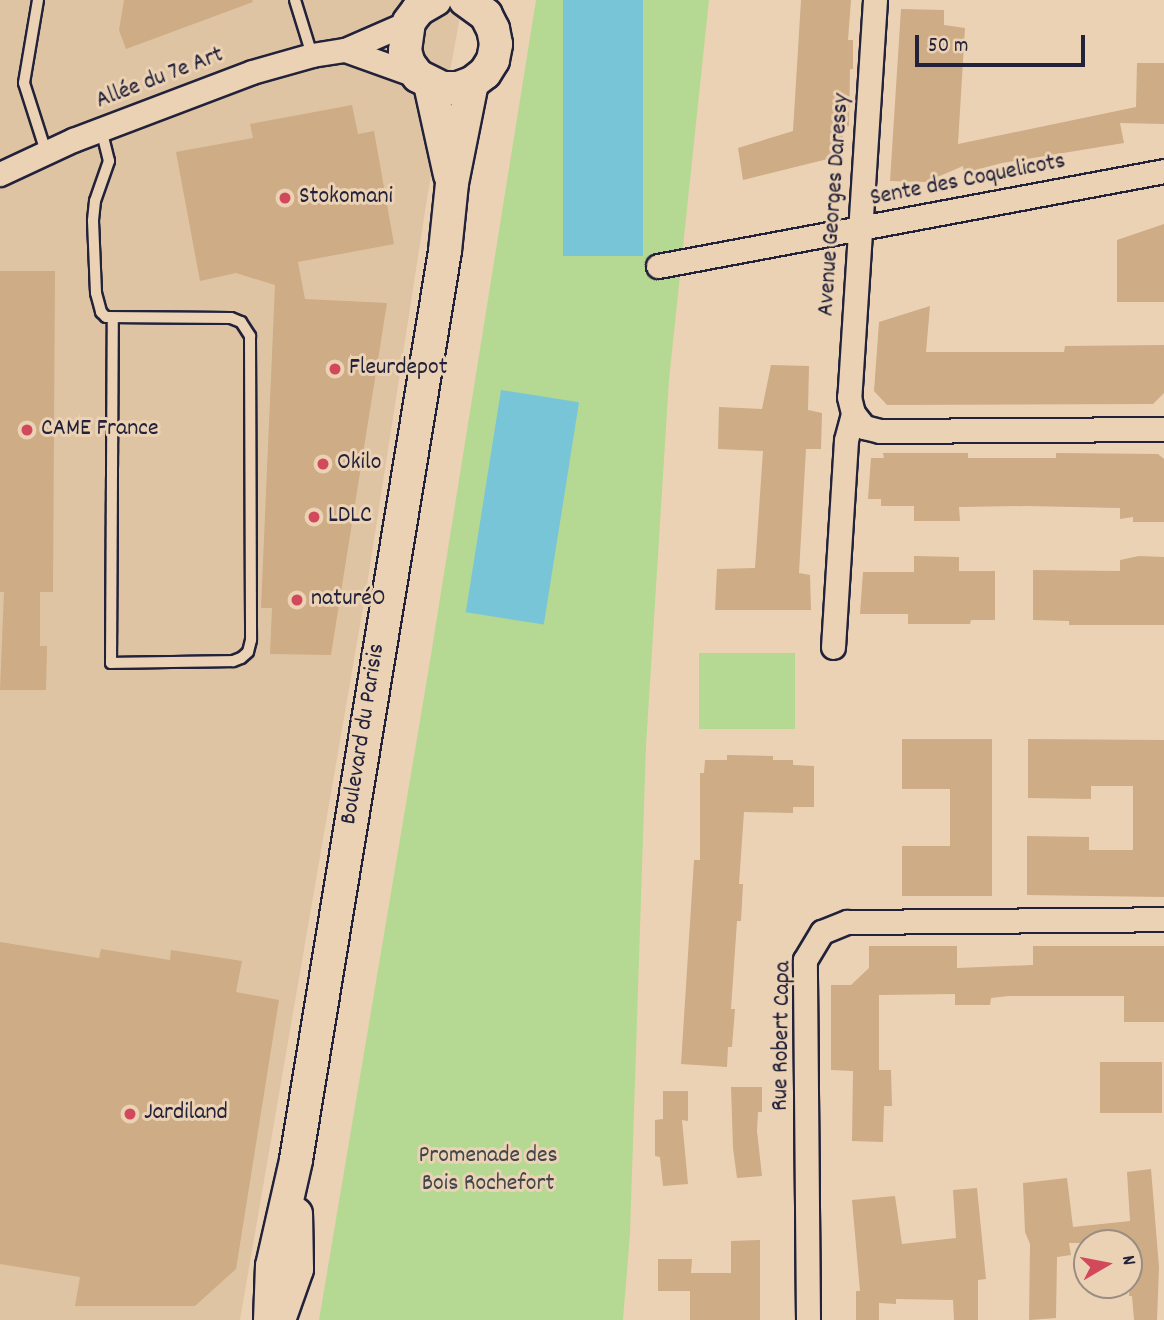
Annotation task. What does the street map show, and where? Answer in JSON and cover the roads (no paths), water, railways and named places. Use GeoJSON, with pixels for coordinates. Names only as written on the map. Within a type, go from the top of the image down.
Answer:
{"type":"FeatureCollection","features":[{"type":"Feature","properties":{"kind":"street","name":"Avenue Georges Daressy"},"geometry":{"type":"LineString","coordinates":[[833,647],[846,440],[853,413],[849,397],[875,0]]}},
{"type":"Feature","properties":{"kind":"street"},"geometry":{"type":"LineString","coordinates":[[424,80],[458,88],[472,83],[485,73],[493,60],[496,44],[494,29],[480,5]]}},
{"type":"Feature","properties":{"kind":"street","name":"Allée du 7e Art"},"geometry":{"type":"LineString","coordinates":[[0,174],[101,129],[252,72],[312,55],[345,50],[427,6]]}},
{"type":"Feature","properties":{"kind":"street","name":"Boulevard du Parisis"},"geometry":{"type":"LineString","coordinates":[[427,6],[405,51],[409,64],[424,80],[452,183]]}},
{"type":"Feature","properties":{"kind":"street","name":"Allée du 7e Art"},"geometry":{"type":"LineString","coordinates":[[345,50],[424,80]]}},
{"type":"Feature","properties":{"kind":"street","name":"Boulevard du Parisis"},"geometry":{"type":"LineString","coordinates":[[270,1320],[272,1266],[296,1160],[446,251],[452,183],[472,83]]}},
{"type":"Feature","properties":{"kind":"street","name":"Sente des Coquelicots"},"geometry":{"type":"LineString","coordinates":[[658,266],[1164,171]]}},
{"type":"Feature","properties":{"kind":"street"},"geometry":{"type":"LineString","coordinates":[[853,413],[864,428],[880,431],[1164,429]]}},
{"type":"Feature","properties":{"kind":"street","name":"Rue Robert Capa"},"geometry":{"type":"LineString","coordinates":[[808,1320],[805,960],[822,932],[847,922],[1164,919]]}},
{"type":"Feature","properties":{"kind":"street","name":"Boulevard du Parisis"},"geometry":{"type":"LineString","coordinates":[[279,1320],[297,1269],[296,1160]]}},
{"type":"Feature","properties":{"kind":"lane"},"geometry":{"type":"LineString","coordinates":[[38,0],[24,83],[46,152]]}},
{"type":"Feature","properties":{"kind":"lane"},"geometry":{"type":"LineString","coordinates":[[295,0],[312,55]]}},
{"type":"Feature","properties":{"kind":"lane"},"geometry":{"type":"LineString","coordinates":[[101,129],[109,161],[95,201],[96,293],[101,312],[106,317],[113,318],[232,318],[247,328],[251,640],[248,652],[233,661],[111,663],[113,318]]}},
{"type":"Feature","properties":{"kind":"water"},"geometry":{"type":"Polygon","coordinates":[[[563,0],[643,0],[643,256],[563,256],[563,0]]]}},
{"type":"Feature","properties":{"kind":"water"},"geometry":{"type":"Polygon","coordinates":[[[501,390],[579,402],[544,625],[466,612],[501,390]]]}},
{"type":"Feature","properties":{"kind":"place","name":"Stokomani"},"geometry":{"type":"Point","coordinates":[285,198]}},
{"type":"Feature","properties":{"kind":"place","name":"Fleurdepot"},"geometry":{"type":"Point","coordinates":[335,369]}},
{"type":"Feature","properties":{"kind":"place","name":"CAME France"},"geometry":{"type":"Point","coordinates":[27,430]}},
{"type":"Feature","properties":{"kind":"place","name":"Okilo"},"geometry":{"type":"Point","coordinates":[323,464]}},
{"type":"Feature","properties":{"kind":"place","name":"LDLC"},"geometry":{"type":"Point","coordinates":[314,517]}},
{"type":"Feature","properties":{"kind":"place","name":"naturéO"},"geometry":{"type":"Point","coordinates":[297,600]}},
{"type":"Feature","properties":{"kind":"place","name":"Jardiland"},"geometry":{"type":"Point","coordinates":[130,1114]}},
{"type":"Feature","properties":{"kind":"park label","name":"Promenade des Bois Rochefort"},"geometry":{"type":"Point","coordinates":[488,1171]}}]}
